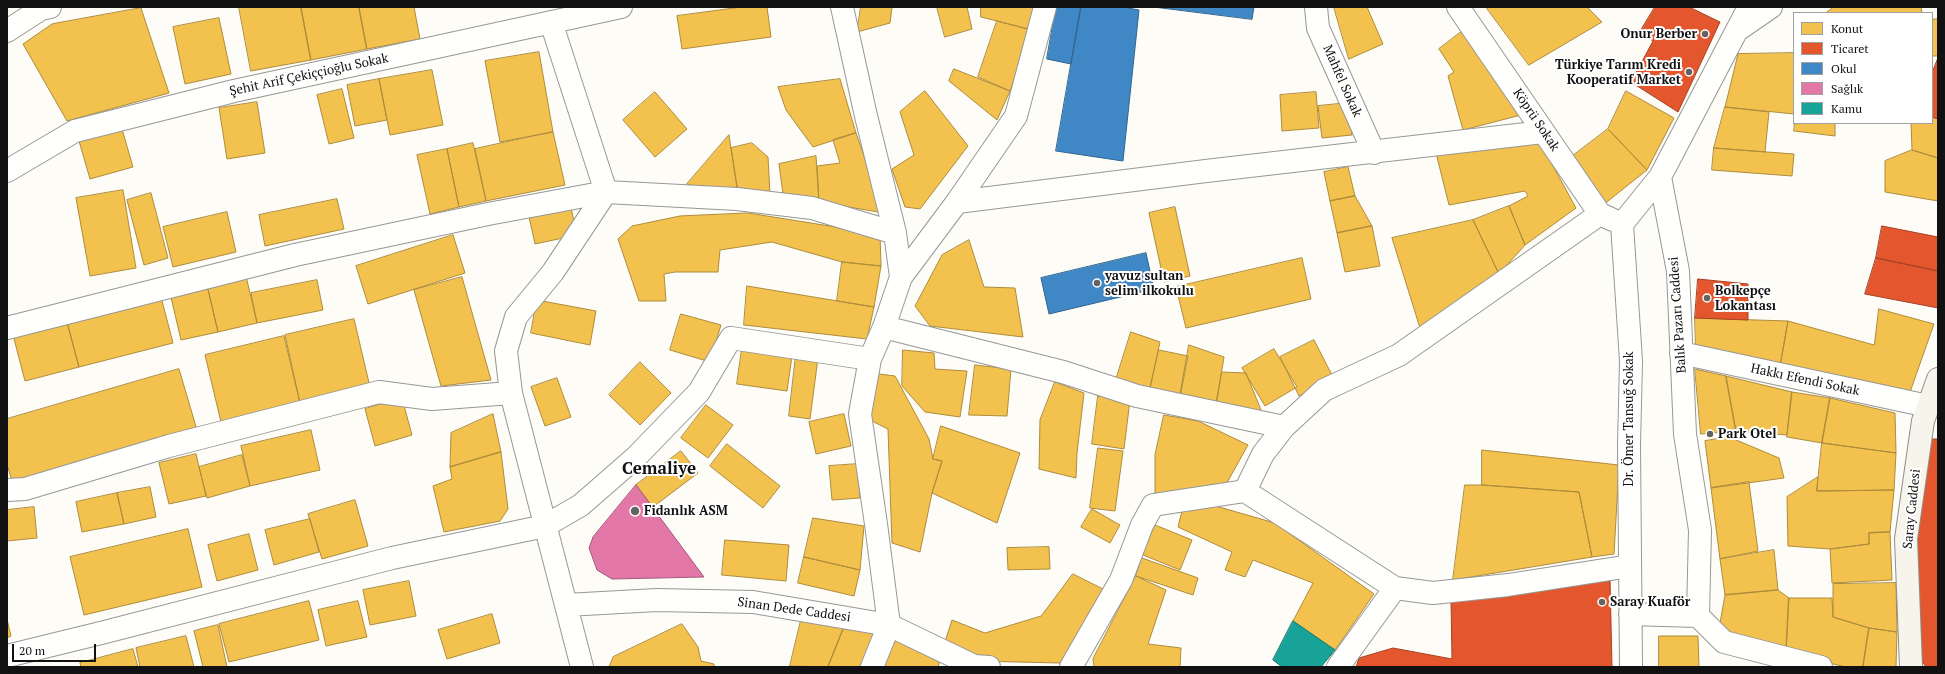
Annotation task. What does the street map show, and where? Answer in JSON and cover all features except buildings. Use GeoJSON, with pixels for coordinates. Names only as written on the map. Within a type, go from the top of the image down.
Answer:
{"type":"FeatureCollection","features":[{"type":"Feature","properties":{"kind":"street"},"geometry":{"type":"LineString","coordinates":[[7,31],[41,9],[50,7]]}},
{"type":"Feature","properties":{"kind":"street","name":"Şehit Arif Çekiççioğlu Sokak"},"geometry":{"type":"LineString","coordinates":[[7,171],[75,131],[234,91],[621,7]]}},
{"type":"Feature","properties":{"kind":"street"},"geometry":{"type":"LineString","coordinates":[[842,7],[866,116],[895,233],[901,277]]}},
{"type":"Feature","properties":{"kind":"street"},"geometry":{"type":"LineString","coordinates":[[872,667],[889,624],[860,414],[870,359],[884,327],[901,277],[958,202],[1016,116],[1045,7]]}},
{"type":"Feature","properties":{"kind":"street","name":"Mahfel Sokak"},"geometry":{"type":"LineString","coordinates":[[1316,7],[1318,28],[1374,153]]}},
{"type":"Feature","properties":{"kind":"street","name":"Köprü Sokak"},"geometry":{"type":"LineString","coordinates":[[1458,7],[1600,214]]}},
{"type":"Feature","properties":{"kind":"street"},"geometry":{"type":"LineString","coordinates":[[1245,491],[1263,454],[1284,427],[1324,390],[1399,354],[1600,214],[1622,224],[1660,177],[1749,7]]}},
{"type":"Feature","properties":{"kind":"street"},"geometry":{"type":"LineString","coordinates":[[1735,32],[1771,7]]}},
{"type":"Feature","properties":{"kind":"street"},"geometry":{"type":"LineString","coordinates":[[551,22],[606,192]]}},
{"type":"Feature","properties":{"kind":"street"},"geometry":{"type":"LineString","coordinates":[[958,202],[1206,171],[1374,153],[1544,132]]}},
{"type":"Feature","properties":{"kind":"street","name":"Balık Pazarı Caddesi"},"geometry":{"type":"LineString","coordinates":[[1660,177],[1678,271],[1685,434],[1700,530],[1698,616]]}},
{"type":"Feature","properties":{"kind":"street"},"geometry":{"type":"LineString","coordinates":[[580,666],[511,393],[506,351],[516,317],[553,272],[606,192]]}},
{"type":"Feature","properties":{"kind":"street"},"geometry":{"type":"LineString","coordinates":[[7,328],[295,254],[488,214],[606,192],[737,199],[812,208],[895,233]]}},
{"type":"Feature","properties":{"kind":"street","name":"Dr. Ömer Tansuğ Sokak"},"geometry":{"type":"LineString","coordinates":[[1622,224],[1631,361],[1631,667]]}},
{"type":"Feature","properties":{"kind":"street"},"geometry":{"type":"LineString","coordinates":[[884,327],[1063,372],[1136,396],[1284,427]]}},
{"type":"Feature","properties":{"kind":"street"},"geometry":{"type":"LineString","coordinates":[[7,656],[392,558],[545,526],[582,505],[636,456],[699,392],[731,338],[870,359]]}},
{"type":"Feature","properties":{"kind":"street","name":"Hakkı Efendi Sokak"},"geometry":{"type":"LineString","coordinates":[[1681,354],[1928,406]]}},
{"type":"Feature","properties":{"kind":"street","name":"Saray Caddesi"},"geometry":{"type":"LineString","coordinates":[[1911,667],[1906,539],[1923,421],[1938,379]]}},
{"type":"Feature","properties":{"kind":"street"},"geometry":{"type":"LineString","coordinates":[[7,490],[25,489],[169,446],[379,392],[432,399],[511,393]]}},
{"type":"Feature","properties":{"kind":"street"},"geometry":{"type":"LineString","coordinates":[[1071,667],[1121,580],[1142,525],[1153,505],[1245,491],[1395,588],[1433,593],[1508,585],[1630,566]]}},
{"type":"Feature","properties":{"kind":"street"},"geometry":{"type":"LineString","coordinates":[[1338,667],[1395,588]]}},
{"type":"Feature","properties":{"kind":"street","name":"Sinan Dede Caddesi"},"geometry":{"type":"LineString","coordinates":[[566,606],[657,600],[753,602],[889,624],[974,666],[989,667]]}},
{"type":"Feature","properties":{"kind":"street"},"geometry":{"type":"LineString","coordinates":[[1630,614],[1698,616],[1724,642],[1773,662],[1821,667]]}},
{"type":"Feature","properties":{"kind":"place","name":"Onur Berber"},"geometry":{"type":"Point","coordinates":[1705,34]}},
{"type":"Feature","properties":{"kind":"place","name":"Türkiye Tarım Kredi Kooperatif Market"},"geometry":{"type":"Point","coordinates":[1689,72]}},
{"type":"Feature","properties":{"kind":"place","name":"yavuz sultan selim ilkokulu"},"geometry":{"type":"Point","coordinates":[1097,283]}},
{"type":"Feature","properties":{"kind":"place","name":"Bolkepçe Lokantası"},"geometry":{"type":"Point","coordinates":[1707,298]}},
{"type":"Feature","properties":{"kind":"place","name":"Park Otel"},"geometry":{"type":"Point","coordinates":[1710,434]}},
{"type":"Feature","properties":{"kind":"place","name":"Fidanlık ASM"},"geometry":{"type":"Point","coordinates":[635,511]}},
{"type":"Feature","properties":{"kind":"place","name":"Saray Kuaför"},"geometry":{"type":"Point","coordinates":[1602,602]}},
{"type":"Feature","properties":{"kind":"district","name":"Cemaliye"},"geometry":{"type":"Point","coordinates":[659,469]}}]}
